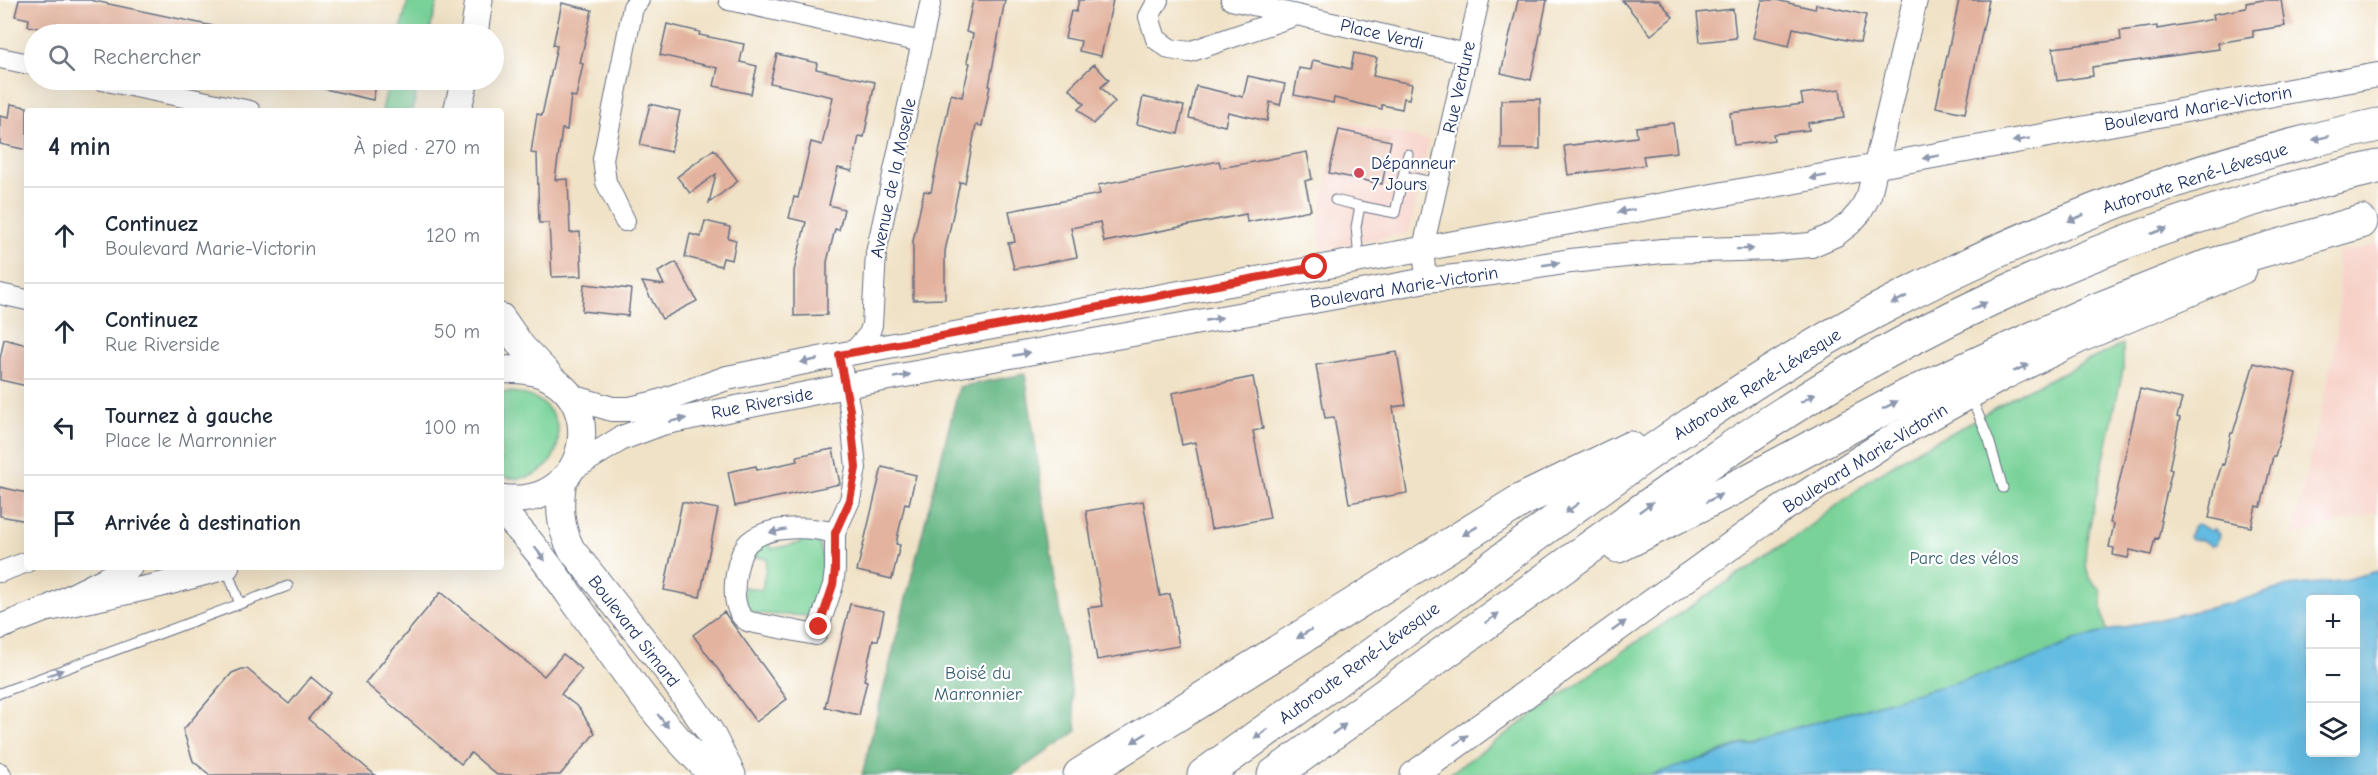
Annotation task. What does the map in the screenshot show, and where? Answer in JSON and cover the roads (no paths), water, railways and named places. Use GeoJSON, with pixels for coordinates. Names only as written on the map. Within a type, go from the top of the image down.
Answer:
{"type":"FeatureCollection","features":[{"type":"Feature","properties":{"kind":"highway","name":"Autoroute René-Lévesque"},"geometry":{"type":"LineString","coordinates":[[1204,775],[1599,489],[1723,403],[1875,312],[1968,265],[2040,233],[2182,179],[2252,157],[2378,125]]}},
{"type":"Feature","properties":{"kind":"highway"},"geometry":{"type":"LineString","coordinates":[[1274,775],[1749,434],[1845,376],[1937,326],[2077,262],[2152,233],[2265,196],[2378,167]]}},
{"type":"Feature","properties":{"kind":"highway"},"geometry":{"type":"LineString","coordinates":[[1530,590],[1746,482],[1909,395],[2054,328],[2202,268],[2361,222]]}},
{"type":"Feature","properties":{"kind":"highway"},"geometry":{"type":"LineString","coordinates":[[1080,775],[1520,501],[1723,403]]}},
{"type":"Feature","properties":{"kind":"main road"},"geometry":{"type":"LineString","coordinates":[[476,24],[480,0]]}},
{"type":"Feature","properties":{"kind":"main road"},"geometry":{"type":"LineString","coordinates":[[458,108],[462,90]]}},
{"type":"Feature","properties":{"kind":"main road"},"geometry":{"type":"LineString","coordinates":[[473,90],[474,108]]}},
{"type":"Feature","properties":{"kind":"main road","name":"Boulevard Marie-Victorin"},"geometry":{"type":"LineString","coordinates":[[1414,775],[1779,511],[1899,434],[2080,339],[2163,302],[2361,222]]}},
{"type":"Feature","properties":{"kind":"main road"},"geometry":{"type":"LineString","coordinates":[[504,321],[522,347],[565,390]]}},
{"type":"Feature","properties":{"kind":"main road"},"geometry":{"type":"LineString","coordinates":[[504,370],[530,371],[565,390]]}},
{"type":"Feature","properties":{"kind":"main road","name":"Boulevard Simard"},"geometry":{"type":"LineString","coordinates":[[565,390],[579,410],[582,433],[577,456],[567,475],[560,519],[564,533],[571,549],[667,670],[710,732],[732,775]]}},
{"type":"Feature","properties":{"kind":"main road"},"geometry":{"type":"LineString","coordinates":[[504,498],[524,499],[541,495],[553,489],[567,475]]}},
{"type":"Feature","properties":{"kind":"main road","name":"Boulevard Simard"},"geometry":{"type":"LineString","coordinates":[[504,514],[539,553],[687,751],[713,775]]}},
{"type":"Feature","properties":{"kind":"street"},"geometry":{"type":"LineString","coordinates":[[625,220],[606,182],[603,159],[633,7],[639,0]]}},
{"type":"Feature","properties":{"kind":"street"},"geometry":{"type":"LineString","coordinates":[[729,0],[922,42]]}},
{"type":"Feature","properties":{"kind":"street","name":"Avenue de la Moselle"},"geometry":{"type":"LineString","coordinates":[[846,354],[871,330],[874,312],[876,253],[932,0]]}},
{"type":"Feature","properties":{"kind":"street"},"geometry":{"type":"LineString","coordinates":[[1158,0],[1149,17],[1156,39],[1170,49],[1189,52],[1297,15]]}},
{"type":"Feature","properties":{"kind":"street","name":"Place Verdi"},"geometry":{"type":"LineString","coordinates":[[1231,0],[1467,54]]}},
{"type":"Feature","properties":{"kind":"street","name":"Rue Verdure"},"geometry":{"type":"LineString","coordinates":[[1426,280],[1423,248],[1479,0]]}},
{"type":"Feature","properties":{"kind":"street"},"geometry":{"type":"LineString","coordinates":[[1876,166],[1915,0]]}},
{"type":"Feature","properties":{"kind":"street"},"geometry":{"type":"LineString","coordinates":[[0,58],[24,63]]}},
{"type":"Feature","properties":{"kind":"street","name":"Boulevard Marie-Victorin"},"geometry":{"type":"LineString","coordinates":[[972,330],[2378,75]]}},
{"type":"Feature","properties":{"kind":"street"},"geometry":{"type":"LineString","coordinates":[[149,90],[235,108]]}},
{"type":"Feature","properties":{"kind":"street","name":"Boulevard Marie-Victorin"},"geometry":{"type":"LineString","coordinates":[[964,365],[1426,280],[1631,254],[1811,245],[1836,234],[1860,212],[1869,195],[1876,166]]}},
{"type":"Feature","properties":{"kind":"street"},"geometry":{"type":"LineString","coordinates":[[0,294],[24,299]]}},
{"type":"Feature","properties":{"kind":"street","name":"Rue Riverside"},"geometry":{"type":"LineString","coordinates":[[565,390],[612,409],[630,409],[656,403],[718,380],[972,330]]}},
{"type":"Feature","properties":{"kind":"street"},"geometry":{"type":"LineString","coordinates":[[835,533],[814,528],[794,528],[764,534],[751,541],[742,552],[734,598],[741,618],[750,622],[816,635],[833,585],[835,533],[850,500],[856,468],[850,410],[845,387],[846,354]]}},
{"type":"Feature","properties":{"kind":"street","name":"Rue Riverside"},"geometry":{"type":"LineString","coordinates":[[567,475],[608,445],[646,428],[964,365]]}},
{"type":"Feature","properties":{"kind":"street"},"geometry":{"type":"LineString","coordinates":[[0,572],[24,563]]}},
{"type":"Feature","properties":{"kind":"street"},"geometry":{"type":"LineString","coordinates":[[0,627],[44,610],[124,570]]}},
{"type":"Feature","properties":{"kind":"street"},"geometry":{"type":"LineString","coordinates":[[44,610],[150,587],[215,570]]}},
{"type":"Feature","properties":{"kind":"lane"},"geometry":{"type":"LineString","coordinates":[[1335,200],[1395,213],[1408,154]]}},
{"type":"Feature","properties":{"kind":"lane"},"geometry":{"type":"LineString","coordinates":[[1403,176],[1438,183]]}},
{"type":"Feature","properties":{"kind":"lane"},"geometry":{"type":"LineString","coordinates":[[1359,259],[1356,227],[1360,206]]}},
{"type":"Feature","properties":{"kind":"lane"},"geometry":{"type":"LineString","coordinates":[[1970,395],[1987,432],[2003,488]]}},
{"type":"Feature","properties":{"kind":"lane"},"geometry":{"type":"LineString","coordinates":[[227,570],[240,604]]}},
{"type":"Feature","properties":{"kind":"lane"},"geometry":{"type":"LineString","coordinates":[[0,693],[288,586]]}},
{"type":"Feature","properties":{"kind":"water"},"geometry":{"type":"Polygon","coordinates":[[[2197,524],[2211,531],[2214,528],[2219,535],[2216,544],[2191,540],[2189,537],[2192,527],[2197,524]]]}},
{"type":"Feature","properties":{"kind":"water"},"geometry":{"type":"Polygon","coordinates":[[[2378,571],[2378,775],[1651,775],[1725,752],[1759,738],[2020,664],[2074,641],[2107,631],[2231,603],[2288,586],[2340,581],[2378,571]]]}},
{"type":"Feature","properties":{"kind":"place","name":"Dépanneur 7 Jours"},"geometry":{"type":"Point","coordinates":[1359,173]}},
{"type":"Feature","properties":{"kind":"park label","name":"Parc des vélos"},"geometry":{"type":"Point","coordinates":[1964,558]}},
{"type":"Feature","properties":{"kind":"park label","name":"Boisé du Marronnier"},"geometry":{"type":"Point","coordinates":[978,683]}}]}
